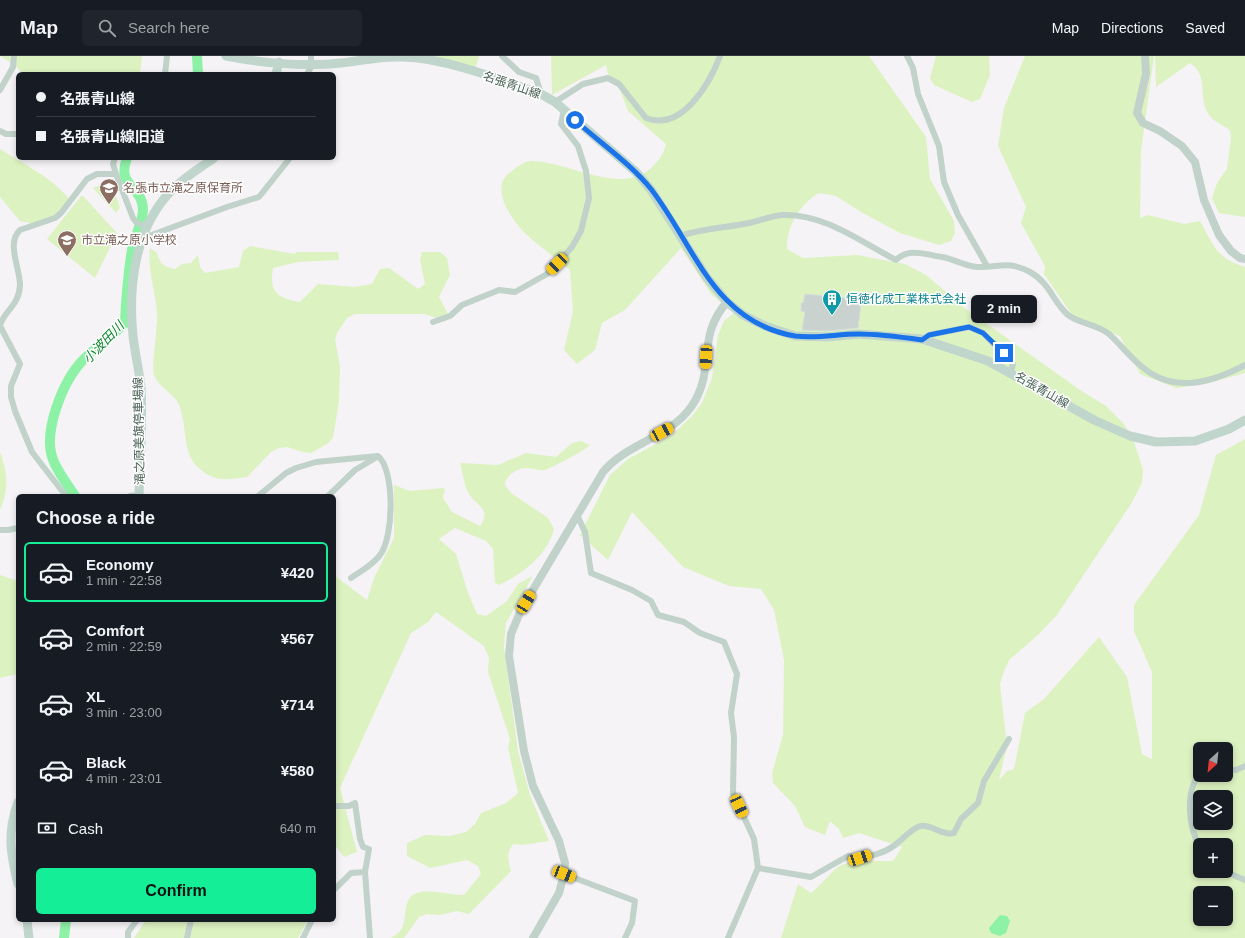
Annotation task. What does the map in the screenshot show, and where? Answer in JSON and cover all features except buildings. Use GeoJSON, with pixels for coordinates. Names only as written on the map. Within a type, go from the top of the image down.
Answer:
{"type":"FeatureCollection","features":[{"type":"Feature","properties":{"kind":"main road","name":"名張青山線"},"geometry":{"type":"LineString","coordinates":[[226,56],[246,60],[280,59],[339,63],[403,56],[442,63],[472,71],[541,94],[555,102],[636,172],[651,190],[707,278],[727,302],[743,315],[764,326],[795,336],[827,338],[858,334],[922,340],[988,361],[1011,372],[1094,420],[1130,436],[1156,442],[1196,440],[1230,429],[1245,420]]}},
{"type":"Feature","properties":{"kind":"main road"},"geometry":{"type":"LineString","coordinates":[[277,72],[280,59]]}},
{"type":"Feature","properties":{"kind":"main road","name":"滝之原美旗停車場線"},"geometry":{"type":"LineString","coordinates":[[136,494],[141,387],[133,335],[132,307],[136,262],[141,239],[145,226],[156,209],[171,191],[211,160]]}},
{"type":"Feature","properties":{"kind":"main road"},"geometry":{"type":"LineString","coordinates":[[16,808],[10,834],[11,857],[16,876]]}},
{"type":"Feature","properties":{"kind":"main road"},"geometry":{"type":"LineString","coordinates":[[27,922],[30,938]]}},
{"type":"Feature","properties":{"kind":"street"},"geometry":{"type":"LineString","coordinates":[[0,90],[13,67],[14,56]]}},
{"type":"Feature","properties":{"kind":"street"},"geometry":{"type":"LineString","coordinates":[[165,72],[167,56]]}},
{"type":"Feature","properties":{"kind":"street"},"geometry":{"type":"LineString","coordinates":[[502,56],[519,72],[536,78],[541,94]]}},
{"type":"Feature","properties":{"kind":"street"},"geometry":{"type":"LineString","coordinates":[[555,102],[583,84],[608,78],[619,84],[646,118],[652,120],[669,118],[676,116],[692,105],[703,91],[720,56]]}},
{"type":"Feature","properties":{"kind":"street"},"geometry":{"type":"LineString","coordinates":[[907,56],[913,68],[918,94],[939,146],[944,182],[958,215],[987,266]]}},
{"type":"Feature","properties":{"kind":"street"},"geometry":{"type":"LineString","coordinates":[[1145,56],[1146,74],[1137,113],[1142,123],[1160,131],[1182,146],[1195,162],[1204,200],[1219,235],[1231,251],[1240,258],[1245,259]]}},
{"type":"Feature","properties":{"kind":"street"},"geometry":{"type":"LineString","coordinates":[[308,72],[311,66],[311,60]]}},
{"type":"Feature","properties":{"kind":"street"},"geometry":{"type":"LineString","coordinates":[[433,322],[450,316],[462,306],[499,290],[515,292],[547,274],[572,247],[580,231],[589,198],[586,171],[578,146],[560,122],[564,110]]}},
{"type":"Feature","properties":{"kind":"street"},"geometry":{"type":"LineString","coordinates":[[0,131],[6,134],[16,134]]}},
{"type":"Feature","properties":{"kind":"street"},"geometry":{"type":"LineString","coordinates":[[114,160],[113,164],[116,174],[136,222],[145,226]]}},
{"type":"Feature","properties":{"kind":"street"},"geometry":{"type":"LineString","coordinates":[[141,239],[259,197],[288,160]]}},
{"type":"Feature","properties":{"kind":"street"},"geometry":{"type":"LineString","coordinates":[[64,494],[32,452],[21,428],[11,396],[10,386],[20,364],[0,326],[1,321],[16,301],[20,287],[14,238],[20,230],[55,218],[62,213],[87,179],[97,174],[116,174]]}},
{"type":"Feature","properties":{"kind":"street"},"geometry":{"type":"LineString","coordinates":[[680,236],[706,228],[750,223],[767,217],[795,216],[831,225],[845,231],[896,260],[901,255],[912,253],[948,257],[975,267],[1007,265],[1019,267],[1031,273],[1049,289],[1068,315],[1108,333],[1142,367],[1162,378],[1182,383],[1196,384],[1205,382],[1245,365]]}},
{"type":"Feature","properties":{"kind":"street"},"geometry":{"type":"LineString","coordinates":[[534,938],[559,893],[564,874],[562,849],[539,801],[526,762],[510,669],[509,649],[511,634],[518,616],[576,515],[603,472],[627,451],[671,427],[690,409],[700,390],[705,374],[709,332],[718,312],[727,302]]}},
{"type":"Feature","properties":{"kind":"street"},"geometry":{"type":"LineString","coordinates":[[922,340],[929,335],[969,327],[983,333],[995,343],[1013,364],[1011,372]]}},
{"type":"Feature","properties":{"kind":"street"},"geometry":{"type":"LineString","coordinates":[[260,494],[286,473],[296,468],[316,462],[378,456],[384,460],[390,494],[391,515],[385,546],[380,555],[365,569],[351,578]]}},
{"type":"Feature","properties":{"kind":"street"},"geometry":{"type":"LineString","coordinates":[[330,494],[356,470],[378,456]]}},
{"type":"Feature","properties":{"kind":"street"},"geometry":{"type":"LineString","coordinates":[[576,515],[585,532],[591,573],[632,590],[651,602],[658,615],[684,622],[700,633],[724,642],[737,674],[731,713],[734,737],[733,793],[754,839],[758,868],[728,938]]}},
{"type":"Feature","properties":{"kind":"street"},"geometry":{"type":"LineString","coordinates":[[0,530],[16,528]]}},
{"type":"Feature","properties":{"kind":"street"},"geometry":{"type":"LineString","coordinates":[[758,868],[811,877],[848,856],[860,858],[888,849],[918,827],[924,826],[948,834],[954,833],[961,819],[978,803],[984,781],[1009,739]]}},
{"type":"Feature","properties":{"kind":"street"},"geometry":{"type":"LineString","coordinates":[[1233,770],[1245,766]]}},
{"type":"Feature","properties":{"kind":"street"},"geometry":{"type":"LineString","coordinates":[[1196,838],[1192,830],[1190,817],[1193,793],[1197,782]]}},
{"type":"Feature","properties":{"kind":"street"},"geometry":{"type":"LineString","coordinates":[[336,806],[349,806],[355,803],[360,839],[364,847],[369,849],[365,872],[370,938]]}},
{"type":"Feature","properties":{"kind":"street"},"geometry":{"type":"LineString","coordinates":[[336,888],[351,873],[365,872]]}},
{"type":"Feature","properties":{"kind":"street"},"geometry":{"type":"LineString","coordinates":[[564,874],[635,901],[632,923],[625,938]]}},
{"type":"Feature","properties":{"kind":"street"},"geometry":{"type":"LineString","coordinates":[[1233,875],[1245,880]]}},
{"type":"Feature","properties":{"kind":"street"},"geometry":{"type":"LineString","coordinates":[[128,938],[128,932],[136,922]]}},
{"type":"Feature","properties":{"kind":"street"},"geometry":{"type":"LineString","coordinates":[[187,938],[191,922]]}},
{"type":"Feature","properties":{"kind":"street"},"geometry":{"type":"LineString","coordinates":[[303,938],[311,922]]}},
{"type":"Feature","properties":{"kind":"shaded area"},"geometry":{"type":"Polygon","coordinates":[[[0,56],[142,56],[140,72],[21,72],[15,65],[0,56]]]}},
{"type":"Feature","properties":{"kind":"shaded area"},"geometry":{"type":"Polygon","coordinates":[[[436,56],[479,56],[476,67],[437,59],[436,56]]]}},
{"type":"Feature","properties":{"kind":"shaded area"},"geometry":{"type":"Polygon","coordinates":[[[551,56],[869,56],[926,137],[930,179],[954,221],[955,233],[951,241],[939,245],[900,233],[861,212],[836,196],[819,193],[806,203],[796,216],[789,232],[787,249],[803,258],[857,255],[905,264],[926,275],[966,309],[1080,390],[1106,406],[1123,423],[1132,436],[1143,470],[1142,483],[1131,504],[1057,615],[1039,634],[1009,660],[1004,671],[1000,684],[1007,746],[999,780],[1007,771],[1014,769],[1025,713],[1044,699],[1099,637],[1127,677],[1142,754],[1152,759],[1152,672],[1134,631],[1134,605],[1199,515],[1216,455],[1245,439],[1245,938],[781,938],[798,884],[811,893],[838,867],[848,863],[864,861],[893,861],[902,847],[859,833],[843,838],[839,829],[830,821],[825,835],[805,827],[795,806],[773,783],[772,773],[783,735],[784,660],[774,610],[761,589],[729,586],[683,567],[632,512],[608,560],[580,535],[610,475],[628,459],[671,436],[692,416],[702,403],[712,378],[718,335],[724,321],[734,313],[711,294],[681,248],[625,310],[602,323],[595,350],[577,364],[564,350],[573,311],[570,270],[532,239],[516,223],[507,209],[502,194],[502,186],[504,179],[509,173],[524,163],[530,161],[545,162],[595,175],[628,179],[642,175],[654,165],[662,155],[666,144],[628,111],[617,82],[608,74],[606,65],[552,95],[551,56]]]}},
{"type":"Feature","properties":{"kind":"shaded area"},"geometry":{"type":"Polygon","coordinates":[[[936,56],[989,56],[990,75],[980,99],[972,102],[934,85],[930,78],[936,56]]]}},
{"type":"Feature","properties":{"kind":"shaded area"},"geometry":{"type":"Polygon","coordinates":[[[1025,56],[1154,56],[1141,151],[1140,218],[1148,215],[1184,224],[1200,221],[1217,250],[1228,260],[1245,267],[1245,373],[1205,384],[1176,388],[1140,374],[1120,336],[1075,319],[1044,274],[1045,266],[1021,223],[1026,207],[998,146],[1004,108],[1025,56]]]}},
{"type":"Feature","properties":{"kind":"shaded area"},"geometry":{"type":"Polygon","coordinates":[[[1155,56],[1245,56],[1245,217],[1219,213],[1212,198],[1217,183],[1227,169],[1231,138],[1230,130],[1209,115],[1204,102],[1200,74],[1190,63],[1156,87],[1155,56]]]}},
{"type":"Feature","properties":{"kind":"shaded area"},"geometry":{"type":"Polygon","coordinates":[[[0,149],[46,177],[69,199],[60,214],[35,224],[20,221],[0,197],[0,149]]]}},
{"type":"Feature","properties":{"kind":"shaded area"},"geometry":{"type":"Polygon","coordinates":[[[103,184],[112,184],[120,208],[116,213],[93,188],[103,184]]]}},
{"type":"Feature","properties":{"kind":"shaded area"},"geometry":{"type":"Polygon","coordinates":[[[82,195],[117,233],[95,278],[47,239],[82,195]]]}},
{"type":"Feature","properties":{"kind":"shaded area"},"geometry":{"type":"Polygon","coordinates":[[[250,246],[295,254],[296,252],[338,252],[339,260],[298,262],[273,268],[272,283],[277,293],[286,299],[300,302],[318,284],[354,287],[372,284],[380,269],[389,268],[418,289],[425,284],[420,260],[422,252],[440,252],[447,258],[450,275],[439,297],[448,314],[440,319],[424,314],[355,314],[347,318],[337,333],[335,340],[340,366],[339,401],[333,438],[327,444],[311,453],[287,447],[279,448],[271,452],[247,477],[223,479],[212,477],[201,470],[190,457],[182,413],[179,405],[174,397],[156,380],[154,375],[153,364],[157,315],[149,256],[150,248],[157,253],[163,264],[175,269],[182,264],[191,263],[198,255],[200,267],[205,273],[239,267],[243,251],[250,246]]]}},
{"type":"Feature","properties":{"kind":"shaded area"},"geometry":{"type":"Polygon","coordinates":[[[581,441],[590,445],[577,454],[545,470],[523,468],[512,473],[507,479],[505,485],[511,493],[548,518],[554,529],[546,548],[525,570],[499,585],[495,583],[493,549],[486,541],[455,528],[439,539],[456,554],[468,593],[477,614],[486,616],[507,601],[518,584],[533,576],[506,623],[504,647],[518,751],[530,795],[549,841],[522,845],[513,844],[509,851],[508,857],[511,871],[469,914],[457,911],[440,915],[427,914],[419,917],[404,938],[391,938],[401,930],[405,919],[406,907],[410,897],[414,894],[421,892],[432,892],[464,895],[481,874],[478,866],[467,860],[430,868],[407,856],[407,843],[425,835],[450,836],[466,832],[475,824],[481,813],[506,803],[518,793],[508,747],[510,739],[488,672],[489,658],[484,646],[436,612],[428,622],[411,633],[340,788],[357,852],[344,857],[336,847],[336,577],[367,600],[374,578],[394,538],[394,485],[410,491],[443,488],[445,489],[443,498],[452,512],[480,526],[483,520],[484,511],[467,491],[460,463],[498,465],[526,453],[556,457],[572,443],[581,441]]]}},
{"type":"Feature","properties":{"kind":"shaded area"},"geometry":{"type":"Polygon","coordinates":[[[0,452],[5,467],[6,488],[0,510],[0,452]]]}},
{"type":"Feature","properties":{"kind":"shaded area"},"geometry":{"type":"Polygon","coordinates":[[[0,575],[16,580],[16,674],[0,678],[0,575]]]}},
{"type":"Feature","properties":{"kind":"shaded area"},"geometry":{"type":"Polygon","coordinates":[[[1000,915],[1007,916],[1010,921],[1006,933],[1000,936],[991,933],[989,928],[1000,915]]]}},
{"type":"Feature","properties":{"kind":"shaded area"},"geometry":{"type":"Polygon","coordinates":[[[145,922],[307,922],[298,938],[134,938],[145,922]]]}},
{"type":"Feature","properties":{"kind":"waterway","name":"小波田川"},"geometry":{"type":"LineString","coordinates":[[197,56],[198,72]]}},
{"type":"Feature","properties":{"kind":"waterway","name":"小波田川"},"geometry":{"type":"LineString","coordinates":[[74,494],[54,462],[50,437],[52,423],[56,408],[75,369],[88,355],[125,323],[129,268],[132,250],[143,214],[142,201],[127,181],[125,175],[124,168],[126,160]]}},
{"type":"Feature","properties":{"kind":"waterway","name":"小波田川"},"geometry":{"type":"LineString","coordinates":[[64,938],[66,922]]}},
{"type":"Feature","properties":{"kind":"place","name":"名張市立滝之原保育所"},"geometry":{"type":"Point","coordinates":[109,205]}},
{"type":"Feature","properties":{"kind":"place","name":"市立滝之原小学校"},"geometry":{"type":"Point","coordinates":[67,257]}},
{"type":"Feature","properties":{"kind":"place","name":"恒徳化成工業株式会社"},"geometry":{"type":"Point","coordinates":[832,316]}},
{"type":"Feature","properties":{"kind":"route"},"geometry":{"type":"LineString","coordinates":[[575,120],[596,140],[636,172],[651,190],[707,278],[727,302],[743,315],[752,320],[764,326],[795,336],[827,338],[858,334],[894,336],[922,340],[929,335],[969,327],[983,333],[1004,353]]}}]}
